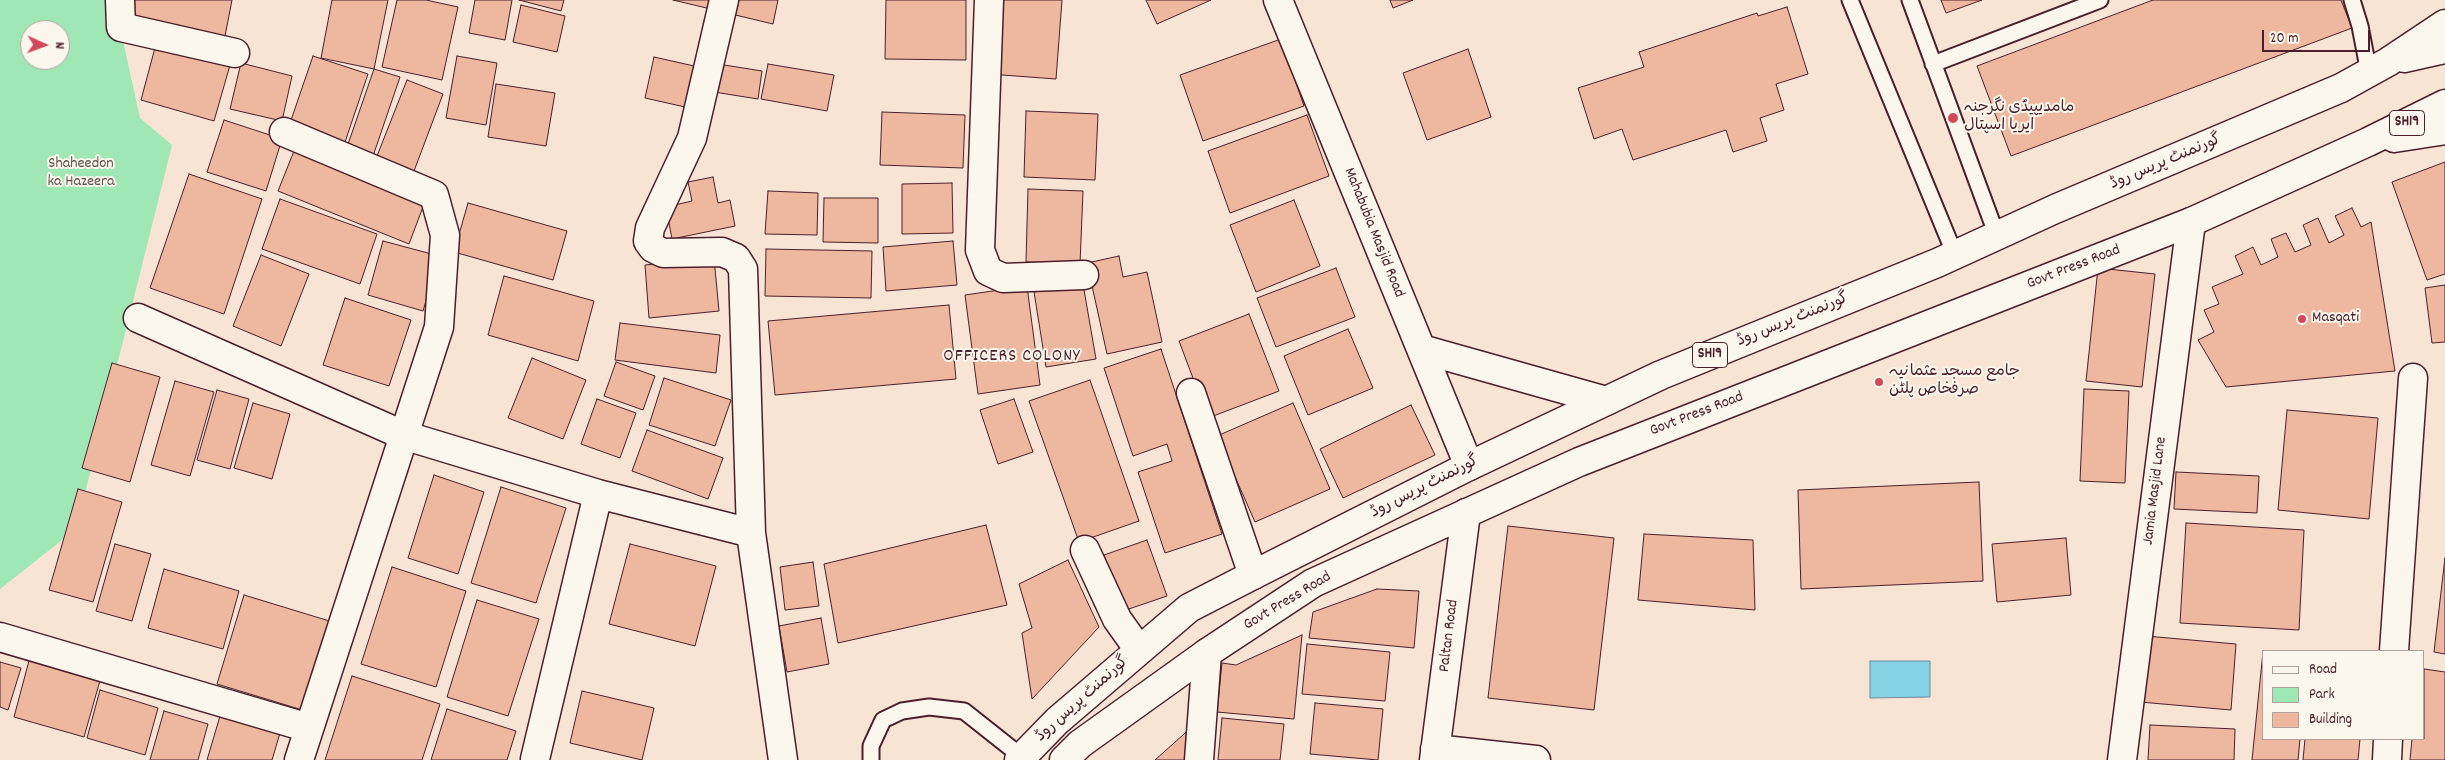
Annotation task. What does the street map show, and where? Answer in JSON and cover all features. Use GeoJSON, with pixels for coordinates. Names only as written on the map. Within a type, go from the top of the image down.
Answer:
{"type":"FeatureCollection","features":[{"type":"Feature","properties":{"kind":"street"},"geometry":{"type":"LineString","coordinates":[[120,0],[121,27],[235,53]]}},
{"type":"Feature","properties":{"kind":"street"},"geometry":{"type":"LineString","coordinates":[[724,0],[692,138],[650,228],[648,241],[653,248],[663,253],[722,252],[736,258],[743,269],[751,533],[783,760]]}},
{"type":"Feature","properties":{"kind":"street"},"geometry":{"type":"LineString","coordinates":[[989,0],[980,250],[988,272],[1002,278],[1084,275]]}},
{"type":"Feature","properties":{"kind":"street","name":"Mahabubia Masjid Road"},"geometry":{"type":"LineString","coordinates":[[1278,0],[1469,466]]}},
{"type":"Feature","properties":{"kind":"street","name":"گورنمنٹ پریس روڈ"},"geometry":{"type":"LineString","coordinates":[[1021,759],[1057,721],[1189,608],[1469,466],[1661,375],[1955,255],[2055,209],[2341,88],[2379,68],[2445,24]]}},
{"type":"Feature","properties":{"kind":"street","name":"SH19"},"geometry":{"type":"LineString","coordinates":[[2379,68],[2445,49]]}},
{"type":"Feature","properties":{"kind":"street","name":"SH19"},"geometry":{"type":"LineString","coordinates":[[2368,142],[2445,104]]}},
{"type":"Feature","properties":{"kind":"street","name":"SH19"},"geometry":{"type":"LineString","coordinates":[[2368,142],[2445,130]]}},
{"type":"Feature","properties":{"kind":"street"},"geometry":{"type":"LineString","coordinates":[[284,132],[434,195],[445,235],[439,327],[299,760]]}},
{"type":"Feature","properties":{"kind":"street","name":"Govt Press Road"},"geometry":{"type":"LineString","coordinates":[[1064,760],[1080,744],[1207,653],[1314,583],[1579,462],[2191,222],[2368,142]]}},
{"type":"Feature","properties":{"kind":"street","name":"Jamia Masjid Lane"},"geometry":{"type":"LineString","coordinates":[[2122,760],[2191,222]]}},
{"type":"Feature","properties":{"kind":"street"},"geometry":{"type":"LineString","coordinates":[[138,318],[403,435],[598,494],[751,533]]}},
{"type":"Feature","properties":{"kind":"street"},"geometry":{"type":"LineString","coordinates":[[1421,348],[1606,400]]}},
{"type":"Feature","properties":{"kind":"street"},"geometry":{"type":"LineString","coordinates":[[2394,650],[2413,378]]}},
{"type":"Feature","properties":{"kind":"street"},"geometry":{"type":"LineString","coordinates":[[1191,393],[1253,575]]}},
{"type":"Feature","properties":{"kind":"street"},"geometry":{"type":"LineString","coordinates":[[535,760],[598,494]]}},
{"type":"Feature","properties":{"kind":"street","name":"Paltan Road"},"geometry":{"type":"LineString","coordinates":[[1434,754],[1466,513]]}},
{"type":"Feature","properties":{"kind":"street"},"geometry":{"type":"LineString","coordinates":[[1086,550],[1117,620],[1139,650]]}},
{"type":"Feature","properties":{"kind":"street"},"geometry":{"type":"LineString","coordinates":[[0,637],[309,728]]}},
{"type":"Feature","properties":{"kind":"street"},"geometry":{"type":"LineString","coordinates":[[1199,760],[1207,653]]}},
{"type":"Feature","properties":{"kind":"street"},"geometry":{"type":"LineString","coordinates":[[2387,760],[2388,740]]}},
{"type":"Feature","properties":{"kind":"street"},"geometry":{"type":"LineString","coordinates":[[1434,754],[1536,760]]}},
{"type":"Feature","properties":{"kind":"lane"},"geometry":{"type":"LineString","coordinates":[[1850,0],[1955,255]]}},
{"type":"Feature","properties":{"kind":"lane"},"geometry":{"type":"LineString","coordinates":[[1910,0],[1997,236]]}},
{"type":"Feature","properties":{"kind":"lane"},"geometry":{"type":"LineString","coordinates":[[1933,64],[2100,0]]}},
{"type":"Feature","properties":{"kind":"lane"},"geometry":{"type":"LineString","coordinates":[[2352,0],[2360,26],[2379,68]]}},
{"type":"Feature","properties":{"kind":"lane"},"geometry":{"type":"LineString","coordinates":[[871,760],[871,746],[884,720],[902,711],[929,707],[964,711],[1021,759]]}},
{"type":"Feature","properties":{"kind":"green space","name":"Shaheedon ka Hazeera"},"geometry":{"type":"Polygon","coordinates":[[[0,0],[114,0],[140,118],[172,145],[76,529],[0,589],[0,0]]]}},
{"type":"Feature","properties":{"kind":"water"},"geometry":{"type":"Polygon","coordinates":[[[1870,661],[1930,661],[1930,697],[1870,698],[1870,661]]]}},
{"type":"Feature","properties":{"kind":"building"},"geometry":{"type":"Polygon","coordinates":[[[129,0],[232,0],[225,36],[126,15],[129,0]]]}},
{"type":"Feature","properties":{"kind":"building"},"geometry":{"type":"Polygon","coordinates":[[[332,0],[388,0],[374,69],[321,58],[332,0]]]}},
{"type":"Feature","properties":{"kind":"building"},"geometry":{"type":"Polygon","coordinates":[[[397,0],[426,0],[458,7],[442,80],[382,67],[397,0]]]}},
{"type":"Feature","properties":{"kind":"building"},"geometry":{"type":"Polygon","coordinates":[[[475,0],[512,0],[505,40],[469,33],[475,0]]]}},
{"type":"Feature","properties":{"kind":"building"},"geometry":{"type":"Polygon","coordinates":[[[519,0],[564,0],[561,11],[519,0]]]}},
{"type":"Feature","properties":{"kind":"building"},"geometry":{"type":"Polygon","coordinates":[[[673,0],[722,0],[719,11],[673,0]]]}},
{"type":"Feature","properties":{"kind":"building"},"geometry":{"type":"Polygon","coordinates":[[[730,0],[778,0],[773,24],[727,13],[730,0]]]}},
{"type":"Feature","properties":{"kind":"building"},"geometry":{"type":"Polygon","coordinates":[[[886,0],[966,0],[966,60],[885,59],[886,0]]]}},
{"type":"Feature","properties":{"kind":"building"},"geometry":{"type":"Polygon","coordinates":[[[995,0],[1062,0],[1056,79],[989,74],[995,0]]]}},
{"type":"Feature","properties":{"kind":"building"},"geometry":{"type":"Polygon","coordinates":[[[1146,0],[1211,0],[1157,24],[1146,0]]]}},
{"type":"Feature","properties":{"kind":"building"},"geometry":{"type":"Polygon","coordinates":[[[1390,0],[1413,0],[1393,8],[1390,0]]]}},
{"type":"Feature","properties":{"kind":"building"},"geometry":{"type":"Polygon","coordinates":[[[1941,0],[1982,0],[1946,13],[1941,0]]]}},
{"type":"Feature","properties":{"kind":"building"},"geometry":{"type":"Polygon","coordinates":[[[2153,0],[2341,0],[2352,28],[2011,156],[1977,66],[2153,0]]]}},
{"type":"Feature","properties":{"kind":"building"},"geometry":{"type":"Polygon","coordinates":[[[521,5],[565,16],[557,52],[513,42],[521,5]]]}},
{"type":"Feature","properties":{"kind":"building"},"geometry":{"type":"Polygon","coordinates":[[[1787,7],[1808,74],[1776,84],[1784,110],[1760,118],[1767,141],[1733,152],[1726,130],[1633,160],[1622,129],[1594,139],[1578,88],[1644,67],[1639,52],[1757,13],[1758,16],[1787,7]]]}},
{"type":"Feature","properties":{"kind":"building"},"geometry":{"type":"Polygon","coordinates":[[[1281,39],[1304,106],[1203,141],[1180,75],[1281,39]]]}},
{"type":"Feature","properties":{"kind":"building"},"geometry":{"type":"Polygon","coordinates":[[[156,44],[230,65],[214,121],[141,100],[156,44]]]}},
{"type":"Feature","properties":{"kind":"building"},"geometry":{"type":"Polygon","coordinates":[[[1468,49],[1491,117],[1427,140],[1403,73],[1468,49]]]}},
{"type":"Feature","properties":{"kind":"building"},"geometry":{"type":"Polygon","coordinates":[[[313,56],[368,74],[344,145],[289,126],[313,56]]]}},
{"type":"Feature","properties":{"kind":"building"},"geometry":{"type":"Polygon","coordinates":[[[457,56],[497,63],[486,125],[446,118],[457,56]]]}},
{"type":"Feature","properties":{"kind":"building"},"geometry":{"type":"Polygon","coordinates":[[[654,57],[703,68],[694,109],[645,98],[654,57]]]}},
{"type":"Feature","properties":{"kind":"building"},"geometry":{"type":"Polygon","coordinates":[[[241,63],[292,76],[282,121],[230,109],[241,63]]]}},
{"type":"Feature","properties":{"kind":"building"},"geometry":{"type":"Polygon","coordinates":[[[718,64],[762,71],[758,99],[714,92],[718,64]]]}},
{"type":"Feature","properties":{"kind":"building"},"geometry":{"type":"Polygon","coordinates":[[[768,64],[834,75],[827,111],[761,99],[768,64]]]}},
{"type":"Feature","properties":{"kind":"building"},"geometry":{"type":"Polygon","coordinates":[[[374,69],[400,77],[372,159],[346,150],[374,69]]]}},
{"type":"Feature","properties":{"kind":"building"},"geometry":{"type":"Polygon","coordinates":[[[407,80],[443,94],[414,171],[377,156],[407,80]]]}},
{"type":"Feature","properties":{"kind":"building"},"geometry":{"type":"Polygon","coordinates":[[[496,84],[555,93],[546,146],[488,137],[496,84]]]}},
{"type":"Feature","properties":{"kind":"building"},"geometry":{"type":"Polygon","coordinates":[[[1026,111],[1098,114],[1095,180],[1024,177],[1026,111]]]}},
{"type":"Feature","properties":{"kind":"building"},"geometry":{"type":"Polygon","coordinates":[[[882,112],[965,115],[963,168],[880,165],[882,112]]]}},
{"type":"Feature","properties":{"kind":"building"},"geometry":{"type":"Polygon","coordinates":[[[1307,115],[1329,176],[1230,213],[1208,151],[1307,115]]]}},
{"type":"Feature","properties":{"kind":"building"},"geometry":{"type":"Polygon","coordinates":[[[224,120],[282,139],[266,191],[207,172],[224,120]]]}},
{"type":"Feature","properties":{"kind":"building"},"geometry":{"type":"Polygon","coordinates":[[[296,146],[426,199],[409,244],[278,191],[296,146]]]}},
{"type":"Feature","properties":{"kind":"building"},"geometry":{"type":"Polygon","coordinates":[[[2445,162],[2445,274],[2427,280],[2392,182],[2445,162]]]}},
{"type":"Feature","properties":{"kind":"building"},"geometry":{"type":"Polygon","coordinates":[[[189,174],[262,199],[224,314],[150,288],[189,174]]]}},
{"type":"Feature","properties":{"kind":"building"},"geometry":{"type":"Polygon","coordinates":[[[713,177],[718,203],[730,200],[735,226],[672,239],[666,207],[692,201],[688,182],[713,177]]]}},
{"type":"Feature","properties":{"kind":"building"},"geometry":{"type":"Polygon","coordinates":[[[952,183],[953,233],[902,234],[902,184],[952,183]]]}},
{"type":"Feature","properties":{"kind":"building"},"geometry":{"type":"Polygon","coordinates":[[[1028,189],[1083,191],[1080,264],[1026,262],[1028,189]]]}},
{"type":"Feature","properties":{"kind":"building"},"geometry":{"type":"Polygon","coordinates":[[[768,191],[818,193],[817,235],[765,234],[768,191]]]}},
{"type":"Feature","properties":{"kind":"building"},"geometry":{"type":"Polygon","coordinates":[[[824,198],[878,198],[878,243],[823,242],[824,198]]]}},
{"type":"Feature","properties":{"kind":"building"},"geometry":{"type":"Polygon","coordinates":[[[280,199],[377,234],[360,284],[262,249],[280,199]]]}},
{"type":"Feature","properties":{"kind":"building"},"geometry":{"type":"Polygon","coordinates":[[[1294,200],[1320,266],[1256,292],[1230,225],[1294,200]]]}},
{"type":"Feature","properties":{"kind":"building"},"geometry":{"type":"Polygon","coordinates":[[[468,203],[567,231],[553,280],[454,252],[468,203]]]}},
{"type":"Feature","properties":{"kind":"building"},"geometry":{"type":"Polygon","coordinates":[[[2352,208],[2361,227],[2371,222],[2395,371],[2226,387],[2198,340],[2214,332],[2204,310],[2219,304],[2212,287],[2243,274],[2235,256],[2253,247],[2261,265],[2278,257],[2271,239],[2286,233],[2295,252],[2311,245],[2303,225],[2318,218],[2329,243],[2344,235],[2335,216],[2352,208]]]}},
{"type":"Feature","properties":{"kind":"building"},"geometry":{"type":"Polygon","coordinates":[[[383,241],[439,256],[423,311],[368,295],[383,241]]]}},
{"type":"Feature","properties":{"kind":"building"},"geometry":{"type":"Polygon","coordinates":[[[953,241],[957,285],[886,291],[883,247],[953,241]]]}},
{"type":"Feature","properties":{"kind":"building"},"geometry":{"type":"Polygon","coordinates":[[[766,249],[872,251],[871,298],[765,296],[766,249]]]}},
{"type":"Feature","properties":{"kind":"building"},"geometry":{"type":"Polygon","coordinates":[[[261,255],[309,274],[281,346],[233,326],[261,255]]]}},
{"type":"Feature","properties":{"kind":"building"},"geometry":{"type":"Polygon","coordinates":[[[1119,256],[1123,277],[1147,272],[1162,342],[1107,354],[1087,263],[1119,256]]]}},
{"type":"Feature","properties":{"kind":"building"},"geometry":{"type":"Polygon","coordinates":[[[714,258],[719,311],[649,318],[645,265],[714,258]]]}},
{"type":"Feature","properties":{"kind":"building"},"geometry":{"type":"Polygon","coordinates":[[[1336,268],[1355,317],[1276,347],[1257,298],[1336,268]]]}},
{"type":"Feature","properties":{"kind":"building"},"geometry":{"type":"Polygon","coordinates":[[[2098,268],[2155,274],[2142,387],[2086,381],[2098,268]]]}},
{"type":"Feature","properties":{"kind":"building"},"geometry":{"type":"Polygon","coordinates":[[[504,276],[594,301],[578,361],[488,335],[504,276]]]}},
{"type":"Feature","properties":{"kind":"building"},"geometry":{"type":"Polygon","coordinates":[[[1083,284],[1096,359],[1046,367],[1034,292],[1083,284]]]}},
{"type":"Feature","properties":{"kind":"building"},"geometry":{"type":"Polygon","coordinates":[[[2445,285],[2445,342],[2432,343],[2425,288],[2445,285]]]}},
{"type":"Feature","properties":{"kind":"building"},"geometry":{"type":"Polygon","coordinates":[[[1027,286],[1040,385],[978,394],[965,295],[1027,286]]]}},
{"type":"Feature","properties":{"kind":"building"},"geometry":{"type":"Polygon","coordinates":[[[345,298],[411,320],[389,386],[323,365],[345,298]]]}},
{"type":"Feature","properties":{"kind":"building"},"geometry":{"type":"Polygon","coordinates":[[[949,305],[956,379],[775,395],[768,321],[949,305]]]}},
{"type":"Feature","properties":{"kind":"building"},"geometry":{"type":"Polygon","coordinates":[[[1249,314],[1279,391],[1208,418],[1179,341],[1249,314]]]}},
{"type":"Feature","properties":{"kind":"building"},"geometry":{"type":"Polygon","coordinates":[[[620,323],[720,335],[716,373],[615,360],[620,323]]]}},
{"type":"Feature","properties":{"kind":"building"},"geometry":{"type":"Polygon","coordinates":[[[1348,329],[1373,388],[1308,415],[1284,356],[1348,329]]]}},
{"type":"Feature","properties":{"kind":"building"},"geometry":{"type":"Polygon","coordinates":[[[1161,349],[1222,534],[1165,553],[1138,472],[1172,461],[1167,444],[1133,456],[1104,368],[1161,349]]]}},
{"type":"Feature","properties":{"kind":"building"},"geometry":{"type":"Polygon","coordinates":[[[532,358],[586,380],[563,439],[508,418],[532,358]]]}},
{"type":"Feature","properties":{"kind":"building"},"geometry":{"type":"Polygon","coordinates":[[[616,362],[655,376],[643,410],[604,396],[616,362]]]}},
{"type":"Feature","properties":{"kind":"building"},"geometry":{"type":"Polygon","coordinates":[[[112,363],[160,377],[130,482],[82,468],[112,363]]]}},
{"type":"Feature","properties":{"kind":"building"},"geometry":{"type":"Polygon","coordinates":[[[664,378],[731,400],[715,446],[649,425],[664,378]]]}},
{"type":"Feature","properties":{"kind":"building"},"geometry":{"type":"Polygon","coordinates":[[[1090,380],[1139,521],[1079,542],[1029,401],[1090,380]]]}},
{"type":"Feature","properties":{"kind":"building"},"geometry":{"type":"Polygon","coordinates":[[[175,381],[214,392],[190,476],[151,465],[175,381]]]}},
{"type":"Feature","properties":{"kind":"building"},"geometry":{"type":"Polygon","coordinates":[[[2084,389],[2129,391],[2125,483],[2080,481],[2084,389]]]}},
{"type":"Feature","properties":{"kind":"building"},"geometry":{"type":"Polygon","coordinates":[[[217,390],[249,399],[230,469],[197,460],[217,390]]]}},
{"type":"Feature","properties":{"kind":"building"},"geometry":{"type":"Polygon","coordinates":[[[597,399],[636,413],[620,458],[581,444],[597,399]]]}},
{"type":"Feature","properties":{"kind":"building"},"geometry":{"type":"Polygon","coordinates":[[[1014,399],[1033,452],[998,464],[980,410],[1014,399]]]}},
{"type":"Feature","properties":{"kind":"building"},"geometry":{"type":"Polygon","coordinates":[[[253,403],[290,414],[272,479],[234,468],[253,403]]]}},
{"type":"Feature","properties":{"kind":"building"},"geometry":{"type":"Polygon","coordinates":[[[1293,403],[1330,489],[1255,522],[1217,436],[1293,403]]]}},
{"type":"Feature","properties":{"kind":"building"},"geometry":{"type":"Polygon","coordinates":[[[1411,405],[1435,455],[1343,498],[1320,449],[1411,405]]]}},
{"type":"Feature","properties":{"kind":"building"},"geometry":{"type":"Polygon","coordinates":[[[2287,410],[2378,418],[2369,519],[2278,510],[2287,410]]]}},
{"type":"Feature","properties":{"kind":"building"},"geometry":{"type":"Polygon","coordinates":[[[647,430],[723,458],[708,499],[632,471],[647,430]]]}},
{"type":"Feature","properties":{"kind":"building"},"geometry":{"type":"Polygon","coordinates":[[[2176,472],[2259,476],[2257,513],[2174,509],[2176,472]]]}},
{"type":"Feature","properties":{"kind":"building"},"geometry":{"type":"Polygon","coordinates":[[[434,475],[484,492],[458,574],[408,558],[434,475]]]}},
{"type":"Feature","properties":{"kind":"building"},"geometry":{"type":"Polygon","coordinates":[[[1979,482],[1983,581],[1801,589],[1798,490],[1979,482]]]}},
{"type":"Feature","properties":{"kind":"building"},"geometry":{"type":"Polygon","coordinates":[[[501,487],[566,508],[536,603],[471,583],[501,487]]]}},
{"type":"Feature","properties":{"kind":"building"},"geometry":{"type":"Polygon","coordinates":[[[78,489],[122,502],[93,602],[49,590],[78,489]]]}},
{"type":"Feature","properties":{"kind":"building"},"geometry":{"type":"Polygon","coordinates":[[[2186,523],[2304,530],[2299,630],[2180,623],[2186,523]]]}},
{"type":"Feature","properties":{"kind":"building"},"geometry":{"type":"Polygon","coordinates":[[[986,525],[1007,605],[838,643],[824,564],[986,525]]]}},
{"type":"Feature","properties":{"kind":"building"},"geometry":{"type":"Polygon","coordinates":[[[1508,526],[1614,538],[1594,710],[1488,698],[1508,526]]]}},
{"type":"Feature","properties":{"kind":"building"},"geometry":{"type":"Polygon","coordinates":[[[1644,534],[1753,540],[1755,610],[1638,600],[1644,534]]]}},
{"type":"Feature","properties":{"kind":"building"},"geometry":{"type":"Polygon","coordinates":[[[2066,538],[2071,595],[1997,602],[1992,544],[2066,538]]]}},
{"type":"Feature","properties":{"kind":"building"},"geometry":{"type":"Polygon","coordinates":[[[1147,540],[1167,596],[1123,611],[1104,555],[1147,540]]]}},
{"type":"Feature","properties":{"kind":"building"},"geometry":{"type":"Polygon","coordinates":[[[115,544],[151,554],[132,621],[96,611],[115,544]]]}},
{"type":"Feature","properties":{"kind":"building"},"geometry":{"type":"Polygon","coordinates":[[[630,544],[716,566],[695,646],[609,624],[630,544]]]}},
{"type":"Feature","properties":{"kind":"building"},"geometry":{"type":"Polygon","coordinates":[[[2445,558],[2445,654],[2434,652],[2445,558]]]}},
{"type":"Feature","properties":{"kind":"building"},"geometry":{"type":"Polygon","coordinates":[[[1068,560],[1099,627],[1032,699],[1022,633],[1032,628],[1019,584],[1068,560]]]}},
{"type":"Feature","properties":{"kind":"building"},"geometry":{"type":"Polygon","coordinates":[[[813,562],[819,606],[785,610],[780,567],[813,562]]]}},
{"type":"Feature","properties":{"kind":"building"},"geometry":{"type":"Polygon","coordinates":[[[392,567],[466,591],[436,687],[361,664],[392,567]]]}},
{"type":"Feature","properties":{"kind":"building"},"geometry":{"type":"Polygon","coordinates":[[[164,569],[239,591],[223,649],[148,628],[164,569]]]}},
{"type":"Feature","properties":{"kind":"building"},"geometry":{"type":"Polygon","coordinates":[[[1377,589],[1419,591],[1414,648],[1309,638],[1313,612],[1377,589]]]}},
{"type":"Feature","properties":{"kind":"building"},"geometry":{"type":"Polygon","coordinates":[[[244,595],[336,623],[309,712],[217,684],[244,595]]]}},
{"type":"Feature","properties":{"kind":"building"},"geometry":{"type":"Polygon","coordinates":[[[477,600],[539,619],[508,716],[447,697],[477,600]]]}},
{"type":"Feature","properties":{"kind":"building"},"geometry":{"type":"Polygon","coordinates":[[[821,618],[829,664],[787,672],[779,626],[821,618]]]}},
{"type":"Feature","properties":{"kind":"building"},"geometry":{"type":"Polygon","coordinates":[[[1302,635],[1294,719],[1217,712],[1222,663],[1236,665],[1302,635]]]}},
{"type":"Feature","properties":{"kind":"building"},"geometry":{"type":"Polygon","coordinates":[[[2146,636],[2236,644],[2231,710],[2140,702],[2146,636]]]}},
{"type":"Feature","properties":{"kind":"building"},"geometry":{"type":"Polygon","coordinates":[[[1307,644],[1390,652],[1385,701],[1302,694],[1307,644]]]}},
{"type":"Feature","properties":{"kind":"building"},"geometry":{"type":"Polygon","coordinates":[[[30,657],[101,677],[84,737],[14,717],[30,657]]]}},
{"type":"Feature","properties":{"kind":"building"},"geometry":{"type":"Polygon","coordinates":[[[0,662],[21,668],[8,710],[0,707],[0,662]]]}},
{"type":"Feature","properties":{"kind":"building"},"geometry":{"type":"Polygon","coordinates":[[[2262,662],[2262,740],[2300,740],[2298,760],[2252,760],[2262,662]]]}},
{"type":"Feature","properties":{"kind":"building"},"geometry":{"type":"Polygon","coordinates":[[[2425,669],[2445,672],[2445,760],[2410,760],[2412,740],[2425,740],[2425,669]]]}},
{"type":"Feature","properties":{"kind":"building"},"geometry":{"type":"Polygon","coordinates":[[[352,676],[440,704],[422,760],[325,760],[352,676]]]}},
{"type":"Feature","properties":{"kind":"building"},"geometry":{"type":"Polygon","coordinates":[[[100,690],[158,708],[145,755],[87,738],[100,690]]]}},
{"type":"Feature","properties":{"kind":"building"},"geometry":{"type":"Polygon","coordinates":[[[582,691],[654,708],[642,760],[570,743],[582,691]]]}},
{"type":"Feature","properties":{"kind":"building"},"geometry":{"type":"Polygon","coordinates":[[[1315,703],[1383,709],[1378,760],[1310,754],[1315,703]]]}},
{"type":"Feature","properties":{"kind":"building"},"geometry":{"type":"Polygon","coordinates":[[[447,709],[516,731],[507,760],[431,760],[447,709]]]}},
{"type":"Feature","properties":{"kind":"building"},"geometry":{"type":"Polygon","coordinates":[[[164,711],[208,724],[198,760],[150,760],[164,711]]]}},
{"type":"Feature","properties":{"kind":"building"},"geometry":{"type":"Polygon","coordinates":[[[220,716],[280,733],[272,760],[207,760],[220,716]]]}},
{"type":"Feature","properties":{"kind":"building"},"geometry":{"type":"Polygon","coordinates":[[[1222,718],[1284,724],[1280,760],[1218,760],[1222,718]]]}},
{"type":"Feature","properties":{"kind":"building"},"geometry":{"type":"Polygon","coordinates":[[[2150,725],[2235,729],[2234,760],[2148,760],[2150,725]]]}},
{"type":"Feature","properties":{"kind":"building"},"geometry":{"type":"Polygon","coordinates":[[[1193,726],[1190,760],[1155,760],[1193,726]]]}},
{"type":"Feature","properties":{"kind":"building"},"geometry":{"type":"Polygon","coordinates":[[[2305,740],[2360,740],[2358,760],[2303,760],[2305,740]]]}},
{"type":"Feature","properties":{"kind":"place","name":"مامدیپیڈی نگرجنہ ایریا اسپتال"},"geometry":{"type":"Point","coordinates":[1953,118]}},
{"type":"Feature","properties":{"kind":"place","name":"Masqati"},"geometry":{"type":"Point","coordinates":[2302,319]}},
{"type":"Feature","properties":{"kind":"place","name":"جامع مسجد عثمانیہ صرفخاص پلٹن"},"geometry":{"type":"Point","coordinates":[1879,382]}},
{"type":"Feature","properties":{"kind":"district","name":"OFFICERS COLONY"},"geometry":{"type":"Point","coordinates":[1012,358]}}]}
